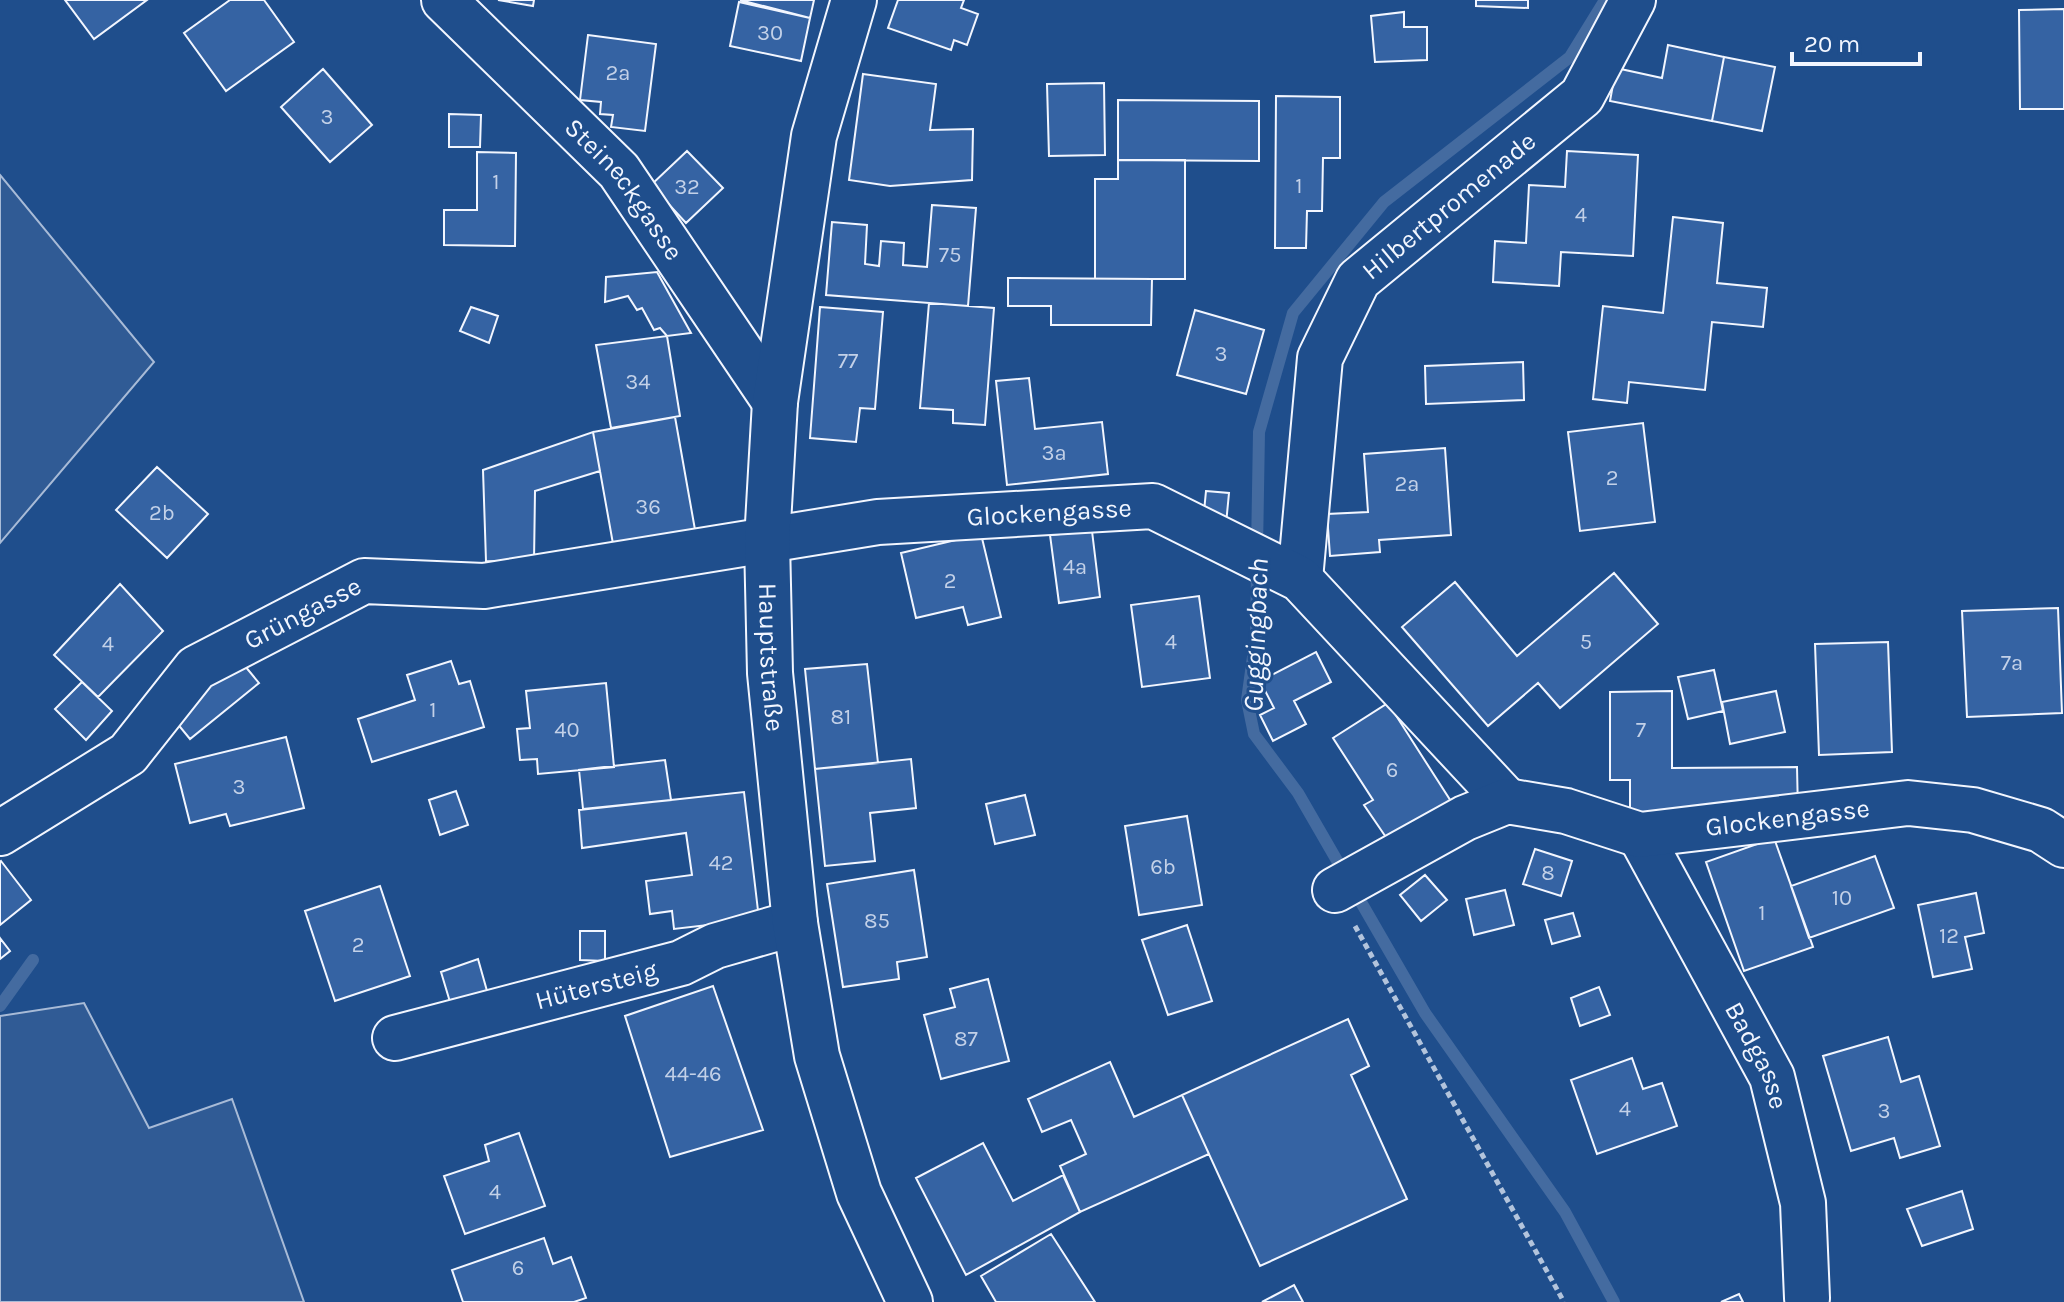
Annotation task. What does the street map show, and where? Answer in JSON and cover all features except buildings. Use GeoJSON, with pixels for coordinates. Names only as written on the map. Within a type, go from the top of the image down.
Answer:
{"type":"FeatureCollection","features":[{"type":"Feature","properties":{"kind":"street","name":"Steineckgasse"},"geometry":{"type":"LineString","coordinates":[[444,0],[619,171],[775,402]]}},
{"type":"Feature","properties":{"kind":"street","name":"Hauptstraße"},"geometry":{"type":"LineString","coordinates":[[854,0],[814,136],[775,402],[767,541],[770,673],[795,923],[817,1056],[859,1193],[898,1298]]}},
{"type":"Feature","properties":{"kind":"street","name":"Hilbertpromenade"},"geometry":{"type":"LineString","coordinates":[[1289,574],[1320,358],[1358,280],[1582,96],[1633,0]]}},
{"type":"Feature","properties":{"kind":"street","name":"Glockengasse"},"geometry":{"type":"LineString","coordinates":[[767,541],[878,522],[1153,506],[1240,546],[1289,574],[1507,801],[1566,811],[1640,835],[1908,803],[1973,810],[2041,830],[2064,845]]}},
{"type":"Feature","properties":{"kind":"street","name":"Grüngasse"},"geometry":{"type":"LineString","coordinates":[[0,833],[128,754],[196,668],[364,581],[484,586],[767,541]]}},
{"type":"Feature","properties":{"kind":"street"},"geometry":{"type":"LineString","coordinates":[[1345,883],[1465,818],[1507,801]]}},
{"type":"Feature","properties":{"kind":"street","name":"Badgasse"},"geometry":{"type":"LineString","coordinates":[[1640,835],[1772,1077],[1803,1203],[1807,1298]]}},
{"type":"Feature","properties":{"kind":"street","name":"Hütersteig"},"geometry":{"type":"LineString","coordinates":[[395,1038],[681,963],[715,946],[795,923]]}},
{"type":"Feature","properties":{"kind":"path"},"geometry":{"type":"LineString","coordinates":[[1345,883],[1564,1302]]}},
{"type":"Feature","properties":{"kind":"shaded area"},"geometry":{"type":"Polygon","coordinates":[[[0,175],[154,362],[0,543],[0,175]]]}},
{"type":"Feature","properties":{"kind":"shaded area"},"geometry":{"type":"Polygon","coordinates":[[[84,1003],[149,1128],[232,1099],[304,1302],[0,1302],[0,1016],[84,1003]]]}},
{"type":"Feature","properties":{"kind":"waterway","name":"Guggingbach"},"geometry":{"type":"LineString","coordinates":[[1257,550],[1259,432],[1293,313],[1384,202],[1570,57],[1605,0]]}},
{"type":"Feature","properties":{"kind":"waterway","name":"Guggingbach"},"geometry":{"type":"LineString","coordinates":[[1257,568],[1256,635],[1247,700],[1254,734],[1298,793],[1425,1013],[1565,1212],[1614,1302]]}},
{"type":"Feature","properties":{"kind":"waterway"},"geometry":{"type":"LineString","coordinates":[[0,1006],[33,960]]}}]}
